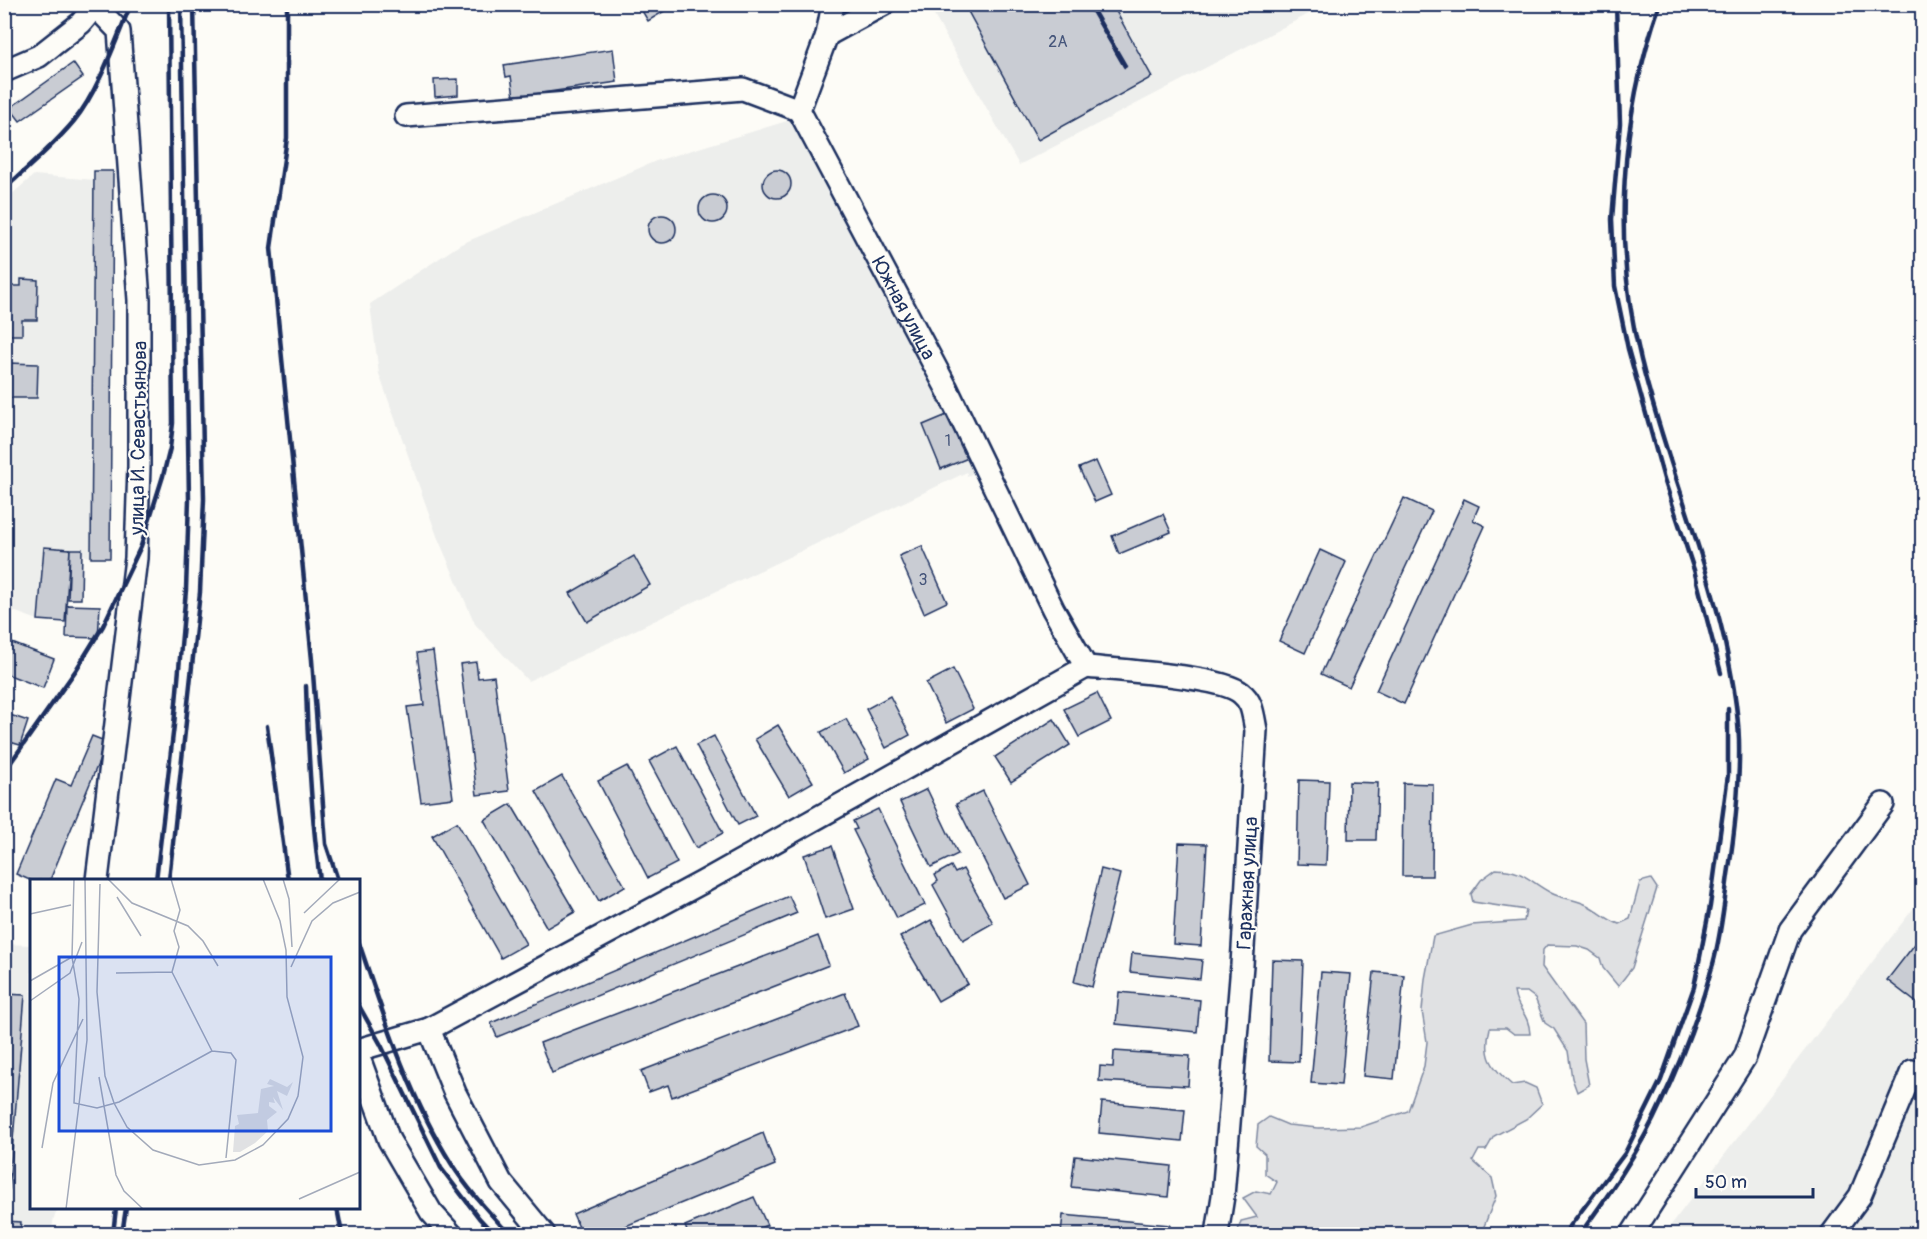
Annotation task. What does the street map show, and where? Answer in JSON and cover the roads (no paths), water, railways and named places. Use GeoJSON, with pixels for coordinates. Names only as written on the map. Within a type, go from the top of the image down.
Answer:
{"type":"FeatureCollection","features":[{"type":"Feature","properties":{"kind":"street"},"geometry":{"type":"LineString","coordinates":[[406,116],[743,90],[799,110],[827,35],[833,4]]}},
{"type":"Feature","properties":{"kind":"street"},"geometry":{"type":"LineString","coordinates":[[827,35],[884,4]]}},
{"type":"Feature","properties":{"kind":"street"},"geometry":{"type":"LineString","coordinates":[[4,71],[39,56],[81,23],[95,5]]}},
{"type":"Feature","properties":{"kind":"street","name":"улица И. Севастьянова"},"geometry":{"type":"LineString","coordinates":[[95,5],[119,31],[139,300],[139,466],[136,558],[97,879]]}},
{"type":"Feature","properties":{"kind":"street","name":"Южная улица"},"geometry":{"type":"LineString","coordinates":[[799,110],[946,387],[1053,609],[1086,666]]}},
{"type":"Feature","properties":{"kind":"street"},"geometry":{"type":"LineString","coordinates":[[360,1051],[429,1029],[703,882],[1086,666]]}},
{"type":"Feature","properties":{"kind":"street","name":"Гаражная улица"},"geometry":{"type":"LineString","coordinates":[[1086,666],[1216,682],[1240,692],[1251,705],[1256,730],[1242,965],[1223,1196],[1217,1234]]}},
{"type":"Feature","properties":{"kind":"street"},"geometry":{"type":"LineString","coordinates":[[1632,1234],[1745,1057],[1790,930],[1883,804]]}},
{"type":"Feature","properties":{"kind":"street"},"geometry":{"type":"LineString","coordinates":[[429,1029],[454,1093],[501,1182],[544,1234]]}},
{"type":"Feature","properties":{"kind":"street"},"geometry":{"type":"LineString","coordinates":[[360,1058],[389,1140],[431,1212],[451,1234]]}},
{"type":"Feature","properties":{"kind":"street"},"geometry":{"type":"LineString","coordinates":[[1832,1234],[1837,1231],[1860,1196],[1912,1071]]}},
{"type":"Feature","properties":{"kind":"railway"},"geometry":{"type":"LineString","coordinates":[[4,189],[58,139],[83,109],[106,65],[131,4]]}},
{"type":"Feature","properties":{"kind":"railway"},"geometry":{"type":"LineString","coordinates":[[4,772],[76,670],[103,626],[141,546],[170,448],[173,423],[169,4]]}},
{"type":"Feature","properties":{"kind":"railway"},"geometry":{"type":"LineString","coordinates":[[156,879],[174,725],[186,590],[189,499],[181,4]]}},
{"type":"Feature","properties":{"kind":"railway"},"geometry":{"type":"LineString","coordinates":[[169,879],[200,592],[204,499],[194,4]]}},
{"type":"Feature","properties":{"kind":"railway"},"geometry":{"type":"LineString","coordinates":[[287,4],[287,138],[271,248],[312,660],[326,844],[338,879]]}},
{"type":"Feature","properties":{"kind":"railway"},"geometry":{"type":"LineString","coordinates":[[1089,4],[1125,66]]}},
{"type":"Feature","properties":{"kind":"railway"},"geometry":{"type":"LineString","coordinates":[[1616,4],[1620,123],[1612,219],[1615,286],[1628,349],[1664,479],[1694,570],[1721,673]]}},
{"type":"Feature","properties":{"kind":"railway"},"geometry":{"type":"LineString","coordinates":[[1580,1234],[1644,1138],[1669,1086],[1696,1017],[1713,964],[1720,931],[1738,791],[1737,714],[1724,638],[1705,568],[1650,395],[1632,316],[1626,271],[1624,226],[1629,136],[1636,91],[1660,4]]}},
{"type":"Feature","properties":{"kind":"railway"},"geometry":{"type":"LineString","coordinates":[[306,686],[310,783],[320,879]]}},
{"type":"Feature","properties":{"kind":"railway"},"geometry":{"type":"LineString","coordinates":[[1564,1234],[1625,1153],[1661,1080],[1694,987],[1710,906],[1728,775],[1728,709]]}},
{"type":"Feature","properties":{"kind":"railway"},"geometry":{"type":"LineString","coordinates":[[267,726],[288,879]]}},
{"type":"Feature","properties":{"kind":"railway"},"geometry":{"type":"LineString","coordinates":[[360,946],[398,1054],[422,1110],[464,1182],[509,1234]]}},
{"type":"Feature","properties":{"kind":"railway"},"geometry":{"type":"LineString","coordinates":[[360,1008],[381,1045],[441,1168],[494,1234]]}},
{"type":"Feature","properties":{"kind":"railway"},"geometry":{"type":"LineString","coordinates":[[113,1234],[116,1209]]}},
{"type":"Feature","properties":{"kind":"railway"},"geometry":{"type":"LineString","coordinates":[[122,1234],[126,1209]]}},
{"type":"Feature","properties":{"kind":"railway"},"geometry":{"type":"LineString","coordinates":[[337,1209],[342,1234]]}}]}
